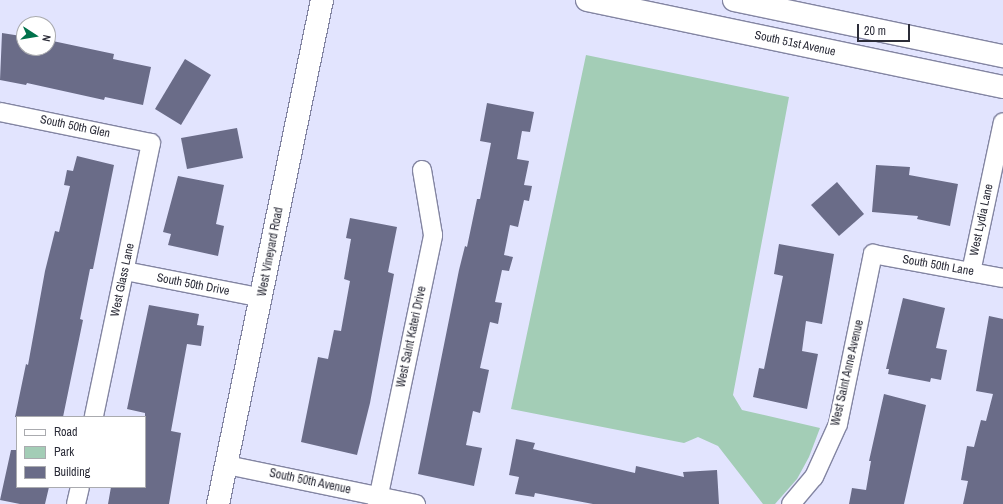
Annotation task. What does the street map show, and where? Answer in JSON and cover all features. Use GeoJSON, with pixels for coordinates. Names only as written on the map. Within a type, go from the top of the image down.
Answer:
{"type":"FeatureCollection","features":[{"type":"Feature","properties":{"kind":"main road","name":"West Vineyard Road"},"geometry":{"type":"LineString","coordinates":[[218,504],[262,298],[322,0]]}},
{"type":"Feature","properties":{"kind":"main road","name":"South 51st Avenue"},"geometry":{"type":"LineString","coordinates":[[587,0],[1003,87]]}},
{"type":"Feature","properties":{"kind":"main road"},"geometry":{"type":"LineString","coordinates":[[734,0],[1003,56]]}},
{"type":"Feature","properties":{"kind":"street","name":"South 50th Glen"},"geometry":{"type":"LineString","coordinates":[[0,112],[151,143]]}},
{"type":"Feature","properties":{"kind":"street","name":"West Lydia Lane"},"geometry":{"type":"LineString","coordinates":[[971,272],[1003,122]]}},
{"type":"Feature","properties":{"kind":"street","name":"West Glass Lane"},"geometry":{"type":"LineString","coordinates":[[94,416],[151,143]]}},
{"type":"Feature","properties":{"kind":"street","name":"West Saint Kateri Drive"},"geometry":{"type":"LineString","coordinates":[[378,500],[433,235],[422,170]]}},
{"type":"Feature","properties":{"kind":"street","name":"South 50th Lane"},"geometry":{"type":"LineString","coordinates":[[873,254],[1003,278]]}},
{"type":"Feature","properties":{"kind":"street","name":"West Saint Anne Avenue"},"geometry":{"type":"LineString","coordinates":[[791,504],[814,477],[838,424],[873,254]]}},
{"type":"Feature","properties":{"kind":"street","name":"South 50th Drive"},"geometry":{"type":"LineString","coordinates":[[125,271],[262,298]]}},
{"type":"Feature","properties":{"kind":"street","name":"South 50th Avenue"},"geometry":{"type":"LineString","coordinates":[[227,465],[378,500],[416,504]]}},
{"type":"Feature","properties":{"kind":"street"},"geometry":{"type":"LineString","coordinates":[[76,504],[80,488]]}},
{"type":"Feature","properties":{"kind":"green space"},"geometry":{"type":"Polygon","coordinates":[[[586,55],[789,97],[733,395],[742,410],[820,428],[809,457],[797,479],[775,504],[763,504],[718,446],[698,437],[684,443],[511,409],[586,55]]]}},
{"type":"Feature","properties":{"kind":"building"},"geometry":{"type":"Polygon","coordinates":[[[2,33],[16,35],[16,56],[56,56],[56,42],[114,54],[113,59],[151,67],[143,105],[105,97],[104,100],[27,83],[26,85],[0,80],[2,33]]]}},
{"type":"Feature","properties":{"kind":"building"},"geometry":{"type":"Polygon","coordinates":[[[185,59],[211,75],[181,125],[155,109],[185,59]]]}},
{"type":"Feature","properties":{"kind":"building"},"geometry":{"type":"Polygon","coordinates":[[[487,103],[534,112],[530,132],[522,131],[517,159],[529,161],[524,185],[532,186],[529,201],[524,200],[518,227],[510,225],[504,255],[513,257],[509,271],[502,270],[495,302],[502,303],[498,324],[490,322],[480,368],[489,370],[480,413],[473,411],[466,445],[482,448],[474,486],[418,474],[459,270],[465,246],[467,247],[477,199],[480,199],[491,143],[480,141],[487,103]]]}},
{"type":"Feature","properties":{"kind":"building"},"geometry":{"type":"Polygon","coordinates":[[[237,128],[243,158],[187,169],[181,138],[237,128]]]}},
{"type":"Feature","properties":{"kind":"building"},"geometry":{"type":"Polygon","coordinates":[[[77,156],[114,165],[93,269],[90,269],[80,319],[83,320],[63,416],[15,417],[26,364],[28,365],[45,271],[55,231],[59,232],[70,186],[64,185],[67,170],[73,171],[77,156]]]}},
{"type":"Feature","properties":{"kind":"building"},"geometry":{"type":"Polygon","coordinates":[[[876,165],[910,167],[909,175],[958,184],[950,226],[917,219],[918,216],[872,212],[876,165]]]}},
{"type":"Feature","properties":{"kind":"building"},"geometry":{"type":"Polygon","coordinates":[[[178,176],[224,185],[216,224],[224,226],[218,256],[168,245],[171,234],[163,232],[178,176]]]}},
{"type":"Feature","properties":{"kind":"building"},"geometry":{"type":"Polygon","coordinates":[[[837,182],[864,214],[839,236],[811,205],[837,182]]]}},
{"type":"Feature","properties":{"kind":"building"},"geometry":{"type":"Polygon","coordinates":[[[350,218],[397,227],[388,272],[394,274],[370,403],[357,455],[301,442],[318,357],[328,359],[334,330],[341,331],[350,281],[344,279],[351,239],[346,238],[350,218]]]}},
{"type":"Feature","properties":{"kind":"building"},"geometry":{"type":"Polygon","coordinates":[[[779,244],[834,254],[822,324],[806,321],[802,351],[818,354],[807,409],[753,397],[759,368],[764,369],[783,276],[774,274],[779,244]]]}},
{"type":"Feature","properties":{"kind":"building"},"geometry":{"type":"Polygon","coordinates":[[[903,298],[945,308],[936,348],[947,350],[941,380],[931,378],[930,382],[888,374],[889,369],[886,369],[903,298]]]}},
{"type":"Feature","properties":{"kind":"building"},"geometry":{"type":"Polygon","coordinates":[[[149,305],[199,314],[197,325],[204,326],[201,346],[187,344],[171,431],[181,433],[169,504],[108,504],[111,488],[146,488],[146,416],[145,413],[127,409],[149,305]]]}},
{"type":"Feature","properties":{"kind":"building"},"geometry":{"type":"Polygon","coordinates":[[[989,316],[1003,319],[1003,504],[963,504],[968,481],[961,480],[967,446],[974,447],[981,420],[986,421],[993,394],[976,391],[989,316]]]}},
{"type":"Feature","properties":{"kind":"building"},"geometry":{"type":"Polygon","coordinates":[[[884,394],[926,405],[904,504],[849,504],[852,488],[866,490],[871,461],[869,461],[884,394]]]}},
{"type":"Feature","properties":{"kind":"building"},"geometry":{"type":"Polygon","coordinates":[[[516,439],[535,443],[533,449],[635,473],[636,466],[684,477],[683,472],[717,470],[719,504],[593,504],[535,493],[534,497],[515,494],[519,477],[509,475],[516,439]]]}},
{"type":"Feature","properties":{"kind":"building"},"geometry":{"type":"Polygon","coordinates":[[[11,450],[16,450],[16,488],[49,488],[45,504],[20,504],[0,500],[11,450]]]}}]}
